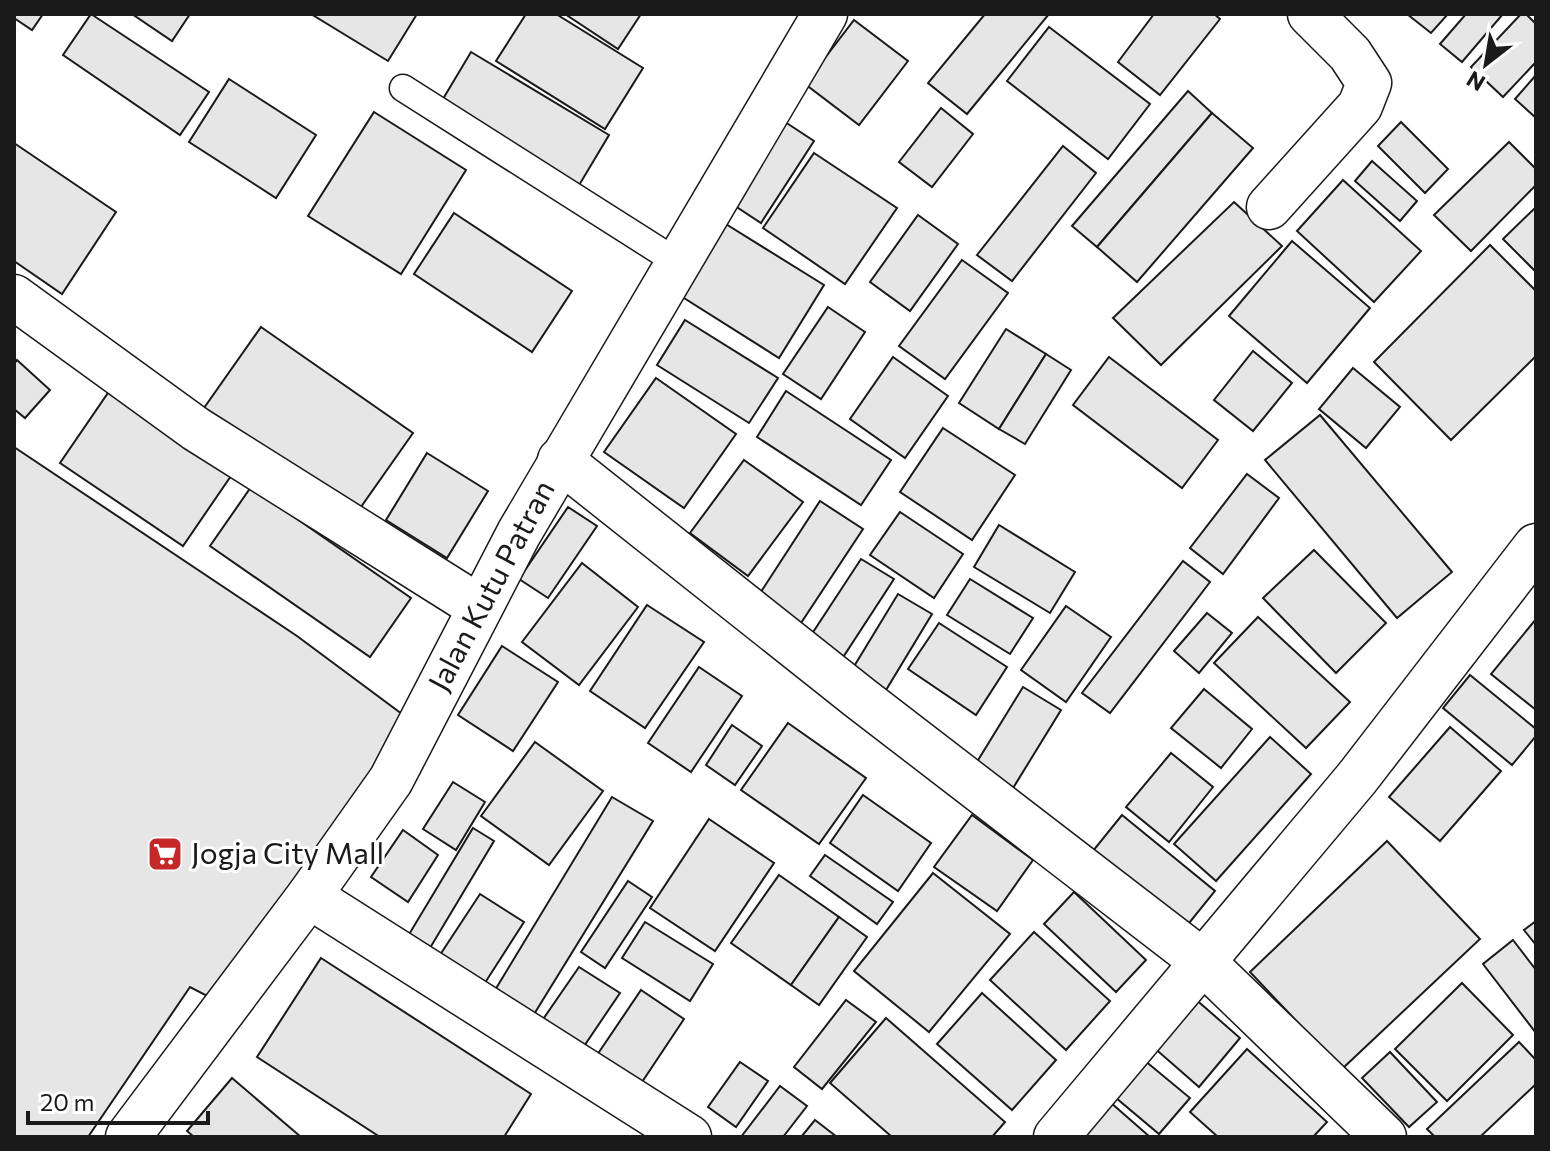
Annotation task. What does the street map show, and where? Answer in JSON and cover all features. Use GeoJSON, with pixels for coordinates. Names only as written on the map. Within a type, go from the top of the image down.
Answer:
{"type":"FeatureCollection","features":[{"type":"Feature","properties":{"kind":"street","name":"Jalan Kutu Patran"},"geometry":{"type":"LineString","coordinates":[[128,1137],[309,896],[391,780],[479,607],[560,460],[825,14]]}},
{"type":"Feature","properties":{"kind":"street"},"geometry":{"type":"LineString","coordinates":[[1269,207],[1360,106],[1369,83],[1350,54],[1310,14]]}},
{"type":"Feature","properties":{"kind":"street"},"geometry":{"type":"LineString","coordinates":[[14,297],[196,429],[479,607]]}},
{"type":"Feature","properties":{"kind":"street"},"geometry":{"type":"LineString","coordinates":[[560,460],[860,698],[1202,961],[1384,1137]]}},
{"type":"Feature","properties":{"kind":"street"},"geometry":{"type":"LineString","coordinates":[[1056,1137],[1357,778],[1536,546]]}},
{"type":"Feature","properties":{"kind":"street"},"geometry":{"type":"LineString","coordinates":[[309,896],[689,1137]]}},
{"type":"Feature","properties":{"kind":"lane"},"geometry":{"type":"LineString","coordinates":[[403,88],[677,262]]}},
{"type":"Feature","properties":{"kind":"building"},"geometry":{"type":"Polygon","coordinates":[[[14,14],[43,14],[32,30],[14,18],[14,14]]]}},
{"type":"Feature","properties":{"kind":"building"},"geometry":{"type":"Polygon","coordinates":[[[91,14],[209,92],[180,135],[63,55],[91,14]]]}},
{"type":"Feature","properties":{"kind":"building"},"geometry":{"type":"Polygon","coordinates":[[[132,14],[190,14],[172,41],[132,14]]]}},
{"type":"Feature","properties":{"kind":"building"},"geometry":{"type":"Polygon","coordinates":[[[311,14],[417,14],[388,61],[311,14]]]}},
{"type":"Feature","properties":{"kind":"building"},"geometry":{"type":"Polygon","coordinates":[[[526,14],[556,14],[643,68],[605,129],[496,61],[526,14]]]}},
{"type":"Feature","properties":{"kind":"building"},"geometry":{"type":"Polygon","coordinates":[[[565,14],[641,14],[618,49],[565,14]]]}},
{"type":"Feature","properties":{"kind":"building"},"geometry":{"type":"Polygon","coordinates":[[[985,14],[1049,14],[967,114],[928,83],[985,14]]]}},
{"type":"Feature","properties":{"kind":"building"},"geometry":{"type":"Polygon","coordinates":[[[1154,14],[1214,14],[1220,19],[1160,95],[1118,62],[1154,14]]]}},
{"type":"Feature","properties":{"kind":"building"},"geometry":{"type":"Polygon","coordinates":[[[1407,14],[1448,14],[1431,33],[1407,14]]]}},
{"type":"Feature","properties":{"kind":"building"},"geometry":{"type":"Polygon","coordinates":[[[1466,14],[1503,14],[1462,62],[1440,44],[1466,14]]]}},
{"type":"Feature","properties":{"kind":"building"},"geometry":{"type":"Polygon","coordinates":[[[1521,14],[1526,14],[1536,24],[1536,62],[1503,97],[1471,67],[1521,14]]]}},
{"type":"Feature","properties":{"kind":"building"},"geometry":{"type":"Polygon","coordinates":[[[854,20],[908,61],[859,125],[805,84],[854,20]]]}},
{"type":"Feature","properties":{"kind":"building"},"geometry":{"type":"Polygon","coordinates":[[[1049,27],[1150,104],[1108,159],[1007,81],[1049,27]]]}},
{"type":"Feature","properties":{"kind":"building"},"geometry":{"type":"Polygon","coordinates":[[[471,52],[609,135],[578,187],[440,104],[471,52]]]}},
{"type":"Feature","properties":{"kind":"building"},"geometry":{"type":"Polygon","coordinates":[[[1536,75],[1536,118],[1515,99],[1536,75]]]}},
{"type":"Feature","properties":{"kind":"building"},"geometry":{"type":"Polygon","coordinates":[[[229,79],[316,135],[276,198],[189,142],[229,79]]]}},
{"type":"Feature","properties":{"kind":"building"},"geometry":{"type":"Polygon","coordinates":[[[1188,91],[1212,113],[1097,247],[1072,226],[1188,91]]]}},
{"type":"Feature","properties":{"kind":"building"},"geometry":{"type":"Polygon","coordinates":[[[941,108],[973,134],[932,187],[899,162],[941,108]]]}},
{"type":"Feature","properties":{"kind":"building"},"geometry":{"type":"Polygon","coordinates":[[[374,112],[466,170],[401,274],[308,216],[374,112]]]}},
{"type":"Feature","properties":{"kind":"building"},"geometry":{"type":"Polygon","coordinates":[[[1212,113],[1253,148],[1137,282],[1097,247],[1212,113]]]}},
{"type":"Feature","properties":{"kind":"building"},"geometry":{"type":"Polygon","coordinates":[[[776,116],[814,141],[761,223],[723,198],[776,116]]]}},
{"type":"Feature","properties":{"kind":"building"},"geometry":{"type":"Polygon","coordinates":[[[1401,122],[1448,169],[1425,193],[1378,146],[1401,122]]]}},
{"type":"Feature","properties":{"kind":"building"},"geometry":{"type":"Polygon","coordinates":[[[1509,142],[1536,169],[1536,185],[1471,251],[1434,215],[1509,142]]]}},
{"type":"Feature","properties":{"kind":"building"},"geometry":{"type":"Polygon","coordinates":[[[14,143],[116,212],[62,294],[14,261],[14,143]]]}},
{"type":"Feature","properties":{"kind":"building"},"geometry":{"type":"Polygon","coordinates":[[[1063,146],[1096,173],[1012,281],[977,255],[1063,146]]]}},
{"type":"Feature","properties":{"kind":"building"},"geometry":{"type":"Polygon","coordinates":[[[814,153],[897,208],[845,284],[763,228],[814,153]]]}},
{"type":"Feature","properties":{"kind":"building"},"geometry":{"type":"Polygon","coordinates":[[[1372,161],[1417,201],[1400,221],[1355,181],[1372,161]]]}},
{"type":"Feature","properties":{"kind":"building"},"geometry":{"type":"Polygon","coordinates":[[[1343,180],[1421,251],[1374,302],[1297,231],[1343,180]]]}},
{"type":"Feature","properties":{"kind":"building"},"geometry":{"type":"Polygon","coordinates":[[[1234,202],[1282,246],[1161,365],[1113,318],[1234,202]]]}},
{"type":"Feature","properties":{"kind":"building"},"geometry":{"type":"Polygon","coordinates":[[[1536,207],[1536,272],[1503,239],[1536,207]]]}},
{"type":"Feature","properties":{"kind":"building"},"geometry":{"type":"Polygon","coordinates":[[[454,213],[572,291],[532,352],[414,274],[454,213]]]}},
{"type":"Feature","properties":{"kind":"building"},"geometry":{"type":"Polygon","coordinates":[[[918,215],[958,244],[910,311],[870,282],[918,215]]]}},
{"type":"Feature","properties":{"kind":"building"},"geometry":{"type":"Polygon","coordinates":[[[721,221],[824,285],[779,358],[676,293],[721,221]]]}},
{"type":"Feature","properties":{"kind":"building"},"geometry":{"type":"Polygon","coordinates":[[[1292,241],[1370,308],[1307,383],[1229,316],[1292,241]]]}},
{"type":"Feature","properties":{"kind":"building"},"geometry":{"type":"Polygon","coordinates":[[[1490,245],[1536,291],[1536,356],[1451,440],[1374,362],[1490,245]]]}},
{"type":"Feature","properties":{"kind":"building"},"geometry":{"type":"Polygon","coordinates":[[[962,260],[1008,293],[945,379],[899,346],[962,260]]]}},
{"type":"Feature","properties":{"kind":"building"},"geometry":{"type":"Polygon","coordinates":[[[828,307],[865,332],[821,399],[783,374],[828,307]]]}},
{"type":"Feature","properties":{"kind":"building"},"geometry":{"type":"Polygon","coordinates":[[[685,320],[778,378],[749,423],[657,365],[685,320]]]}},
{"type":"Feature","properties":{"kind":"building"},"geometry":{"type":"Polygon","coordinates":[[[261,327],[413,433],[356,514],[204,408],[261,327]]]}},
{"type":"Feature","properties":{"kind":"building"},"geometry":{"type":"Polygon","coordinates":[[[1006,329],[1046,354],[999,429],[959,403],[1006,329]]]}},
{"type":"Feature","properties":{"kind":"building"},"geometry":{"type":"Polygon","coordinates":[[[1253,351],[1292,383],[1253,431],[1214,400],[1253,351]]]}},
{"type":"Feature","properties":{"kind":"building"},"geometry":{"type":"Polygon","coordinates":[[[1046,354],[1071,370],[1025,444],[999,429],[1046,354]]]}},
{"type":"Feature","properties":{"kind":"building"},"geometry":{"type":"Polygon","coordinates":[[[893,357],[948,396],[905,458],[850,419],[893,357]]]}},
{"type":"Feature","properties":{"kind":"building"},"geometry":{"type":"Polygon","coordinates":[[[1109,357],[1218,440],[1182,488],[1073,405],[1109,357]]]}},
{"type":"Feature","properties":{"kind":"building"},"geometry":{"type":"Polygon","coordinates":[[[17,360],[50,390],[25,418],[14,409],[14,364],[17,360]]]}},
{"type":"Feature","properties":{"kind":"building"},"geometry":{"type":"Polygon","coordinates":[[[1353,368],[1400,407],[1366,448],[1319,409],[1353,368]]]}},
{"type":"Feature","properties":{"kind":"building"},"geometry":{"type":"Polygon","coordinates":[[[656,378],[736,434],[684,508],[604,452],[656,378]]]}},
{"type":"Feature","properties":{"kind":"building"},"geometry":{"type":"Polygon","coordinates":[[[110,390],[233,473],[183,546],[60,463],[110,390]]]}},
{"type":"Feature","properties":{"kind":"building"},"geometry":{"type":"Polygon","coordinates":[[[786,391],[891,460],[861,505],[757,437],[786,391]]]}},
{"type":"Feature","properties":{"kind":"building"},"geometry":{"type":"Polygon","coordinates":[[[1320,415],[1452,572],[1397,618],[1265,460],[1320,415]]]}},
{"type":"Feature","properties":{"kind":"building"},"geometry":{"type":"Polygon","coordinates":[[[943,428],[1015,475],[972,540],[900,492],[943,428]]]}},
{"type":"Feature","properties":{"kind":"building","name":"Jogja City Mall"},"geometry":{"type":"Polygon","coordinates":[[[14,447],[297,636],[410,720],[213,999],[190,987],[88,1137],[14,1137],[14,447]]]}},
{"type":"Feature","properties":{"kind":"building"},"geometry":{"type":"Polygon","coordinates":[[[427,453],[488,491],[447,558],[386,520],[427,453]]]}},
{"type":"Feature","properties":{"kind":"building"},"geometry":{"type":"Polygon","coordinates":[[[744,460],[803,502],[748,576],[690,533],[744,460]]]}},
{"type":"Feature","properties":{"kind":"building"},"geometry":{"type":"Polygon","coordinates":[[[1247,474],[1279,498],[1223,574],[1190,548],[1247,474]]]}},
{"type":"Feature","properties":{"kind":"building"},"geometry":{"type":"Polygon","coordinates":[[[251,487],[411,598],[370,657],[210,546],[251,487]]]}},
{"type":"Feature","properties":{"kind":"building"},"geometry":{"type":"Polygon","coordinates":[[[820,501],[863,529],[797,629],[755,601],[820,501]]]}},
{"type":"Feature","properties":{"kind":"building"},"geometry":{"type":"Polygon","coordinates":[[[568,507],[597,526],[548,598],[519,579],[568,507]]]}},
{"type":"Feature","properties":{"kind":"building"},"geometry":{"type":"Polygon","coordinates":[[[900,512],[963,554],[934,598],[870,555],[900,512]]]}},
{"type":"Feature","properties":{"kind":"building"},"geometry":{"type":"Polygon","coordinates":[[[999,525],[1075,572],[1050,613],[974,567],[999,525]]]}},
{"type":"Feature","properties":{"kind":"building"},"geometry":{"type":"Polygon","coordinates":[[[1314,550],[1386,623],[1336,673],[1263,598],[1314,550]]]}},
{"type":"Feature","properties":{"kind":"building"},"geometry":{"type":"Polygon","coordinates":[[[861,559],[894,579],[836,668],[804,646],[861,559]]]}},
{"type":"Feature","properties":{"kind":"building"},"geometry":{"type":"Polygon","coordinates":[[[1183,561],[1210,582],[1110,713],[1082,693],[1183,561]]]}},
{"type":"Feature","properties":{"kind":"building"},"geometry":{"type":"Polygon","coordinates":[[[582,563],[638,607],[579,685],[522,642],[582,563]]]}},
{"type":"Feature","properties":{"kind":"building"},"geometry":{"type":"Polygon","coordinates":[[[970,579],[1033,618],[1010,654],[947,615],[970,579]]]}},
{"type":"Feature","properties":{"kind":"building"},"geometry":{"type":"Polygon","coordinates":[[[898,594],[932,614],[883,695],[850,673],[898,594]]]}},
{"type":"Feature","properties":{"kind":"building"},"geometry":{"type":"Polygon","coordinates":[[[647,605],[704,642],[645,728],[590,691],[647,605]]]}},
{"type":"Feature","properties":{"kind":"building"},"geometry":{"type":"Polygon","coordinates":[[[1066,606],[1111,637],[1066,702],[1021,670],[1066,606]]]}},
{"type":"Feature","properties":{"kind":"building"},"geometry":{"type":"Polygon","coordinates":[[[1207,613],[1232,633],[1199,673],[1174,651],[1207,613]]]}},
{"type":"Feature","properties":{"kind":"building"},"geometry":{"type":"Polygon","coordinates":[[[1258,617],[1350,702],[1306,748],[1214,663],[1258,617]]]}},
{"type":"Feature","properties":{"kind":"building"},"geometry":{"type":"Polygon","coordinates":[[[1536,619],[1536,710],[1491,674],[1536,619]]]}},
{"type":"Feature","properties":{"kind":"building"},"geometry":{"type":"Polygon","coordinates":[[[939,623],[1007,667],[976,715],[908,669],[939,623]]]}},
{"type":"Feature","properties":{"kind":"building"},"geometry":{"type":"Polygon","coordinates":[[[502,646],[558,682],[513,751],[458,715],[502,646]]]}},
{"type":"Feature","properties":{"kind":"building"},"geometry":{"type":"Polygon","coordinates":[[[699,667],[742,696],[691,772],[648,743],[699,667]]]}},
{"type":"Feature","properties":{"kind":"building"},"geometry":{"type":"Polygon","coordinates":[[[1470,675],[1536,729],[1536,736],[1512,765],[1443,708],[1470,675]]]}},
{"type":"Feature","properties":{"kind":"building"},"geometry":{"type":"Polygon","coordinates":[[[1023,687],[1061,710],[1010,793],[972,770],[1023,687]]]}},
{"type":"Feature","properties":{"kind":"building"},"geometry":{"type":"Polygon","coordinates":[[[1204,689],[1252,729],[1221,768],[1171,728],[1204,689]]]}},
{"type":"Feature","properties":{"kind":"building"},"geometry":{"type":"Polygon","coordinates":[[[788,723],[866,778],[819,844],[741,790],[788,723]]]}},
{"type":"Feature","properties":{"kind":"building"},"geometry":{"type":"Polygon","coordinates":[[[732,725],[762,746],[735,785],[706,765],[732,725]]]}},
{"type":"Feature","properties":{"kind":"building"},"geometry":{"type":"Polygon","coordinates":[[[1450,727],[1501,771],[1440,841],[1389,797],[1450,727]]]}},
{"type":"Feature","properties":{"kind":"building"},"geometry":{"type":"Polygon","coordinates":[[[1270,737],[1311,774],[1216,881],[1174,844],[1270,737]]]}},
{"type":"Feature","properties":{"kind":"building"},"geometry":{"type":"Polygon","coordinates":[[[535,742],[603,791],[549,865],[481,816],[535,742]]]}},
{"type":"Feature","properties":{"kind":"building"},"geometry":{"type":"Polygon","coordinates":[[[1171,753],[1213,787],[1169,842],[1126,807],[1171,753]]]}},
{"type":"Feature","properties":{"kind":"building"},"geometry":{"type":"Polygon","coordinates":[[[453,782],[485,802],[456,850],[423,829],[453,782]]]}},
{"type":"Feature","properties":{"kind":"building"},"geometry":{"type":"Polygon","coordinates":[[[863,795],[931,843],[898,891],[830,843],[863,795]]]}},
{"type":"Feature","properties":{"kind":"building"},"geometry":{"type":"Polygon","coordinates":[[[612,797],[653,821],[528,1024],[489,1000],[612,797]]]}},
{"type":"Feature","properties":{"kind":"building"},"geometry":{"type":"Polygon","coordinates":[[[972,815],[1033,860],[997,911],[934,867],[972,815]]]}},
{"type":"Feature","properties":{"kind":"building"},"geometry":{"type":"Polygon","coordinates":[[[1122,815],[1215,891],[1181,933],[1088,857],[1122,815]]]}},
{"type":"Feature","properties":{"kind":"building"},"geometry":{"type":"Polygon","coordinates":[[[709,819],[774,863],[715,951],[650,908],[709,819]]]}},
{"type":"Feature","properties":{"kind":"building"},"geometry":{"type":"Polygon","coordinates":[[[473,828],[494,841],[430,948],[408,936],[473,828]]]}},
{"type":"Feature","properties":{"kind":"building"},"geometry":{"type":"Polygon","coordinates":[[[403,830],[438,855],[408,902],[371,877],[403,830]]]}},
{"type":"Feature","properties":{"kind":"building"},"geometry":{"type":"Polygon","coordinates":[[[1387,841],[1480,939],[1342,1069],[1250,972],[1387,841]]]}},
{"type":"Feature","properties":{"kind":"building"},"geometry":{"type":"Polygon","coordinates":[[[825,855],[893,902],[877,924],[810,876],[825,855]]]}},
{"type":"Feature","properties":{"kind":"building"},"geometry":{"type":"Polygon","coordinates":[[[933,873],[1010,934],[929,1032],[854,971],[933,873]]]}},
{"type":"Feature","properties":{"kind":"building"},"geometry":{"type":"Polygon","coordinates":[[[779,875],[839,917],[791,985],[731,943],[779,875]]]}},
{"type":"Feature","properties":{"kind":"building"},"geometry":{"type":"Polygon","coordinates":[[[628,881],[652,897],[605,968],[581,952],[628,881]]]}},
{"type":"Feature","properties":{"kind":"building"},"geometry":{"type":"Polygon","coordinates":[[[1074,892],[1146,960],[1116,992],[1044,924],[1074,892]]]}},
{"type":"Feature","properties":{"kind":"building"},"geometry":{"type":"Polygon","coordinates":[[[480,894],[524,922],[481,989],[436,961],[480,894]]]}},
{"type":"Feature","properties":{"kind":"building"},"geometry":{"type":"Polygon","coordinates":[[[839,917],[867,937],[819,1005],[791,985],[839,917]]]}},
{"type":"Feature","properties":{"kind":"building"},"geometry":{"type":"Polygon","coordinates":[[[1536,921],[1536,945],[1524,930],[1536,921]]]}},
{"type":"Feature","properties":{"kind":"building"},"geometry":{"type":"Polygon","coordinates":[[[645,922],[713,964],[690,1001],[622,958],[645,922]]]}},
{"type":"Feature","properties":{"kind":"building"},"geometry":{"type":"Polygon","coordinates":[[[1034,932],[1110,1001],[1066,1050],[990,980],[1034,932]]]}},
{"type":"Feature","properties":{"kind":"building"},"geometry":{"type":"Polygon","coordinates":[[[1513,940],[1536,970],[1536,1033],[1483,964],[1513,940]]]}},
{"type":"Feature","properties":{"kind":"building"},"geometry":{"type":"Polygon","coordinates":[[[321,958],[531,1094],[504,1137],[380,1137],[257,1057],[321,958]]]}},
{"type":"Feature","properties":{"kind":"building"},"geometry":{"type":"Polygon","coordinates":[[[579,967],[620,993],[578,1055],[537,1028],[579,967]]]}},
{"type":"Feature","properties":{"kind":"building"},"geometry":{"type":"Polygon","coordinates":[[[1462,983],[1513,1035],[1447,1101],[1395,1049],[1462,983]]]}},
{"type":"Feature","properties":{"kind":"building"},"geometry":{"type":"Polygon","coordinates":[[[641,990],[684,1019],[636,1091],[593,1061],[641,990]]]}},
{"type":"Feature","properties":{"kind":"building"},"geometry":{"type":"Polygon","coordinates":[[[982,993],[1056,1060],[1012,1110],[937,1044],[982,993]]]}},
{"type":"Feature","properties":{"kind":"building"},"geometry":{"type":"Polygon","coordinates":[[[1193,997],[1240,1038],[1199,1087],[1152,1046],[1193,997]]]}},
{"type":"Feature","properties":{"kind":"building"},"geometry":{"type":"Polygon","coordinates":[[[846,1000],[876,1022],[822,1089],[794,1067],[846,1000]]]}},
{"type":"Feature","properties":{"kind":"building"},"geometry":{"type":"Polygon","coordinates":[[[886,1018],[1005,1122],[992,1137],[892,1137],[830,1083],[886,1018]]]}},
{"type":"Feature","properties":{"kind":"building"},"geometry":{"type":"Polygon","coordinates":[[[1519,1042],[1536,1060],[1536,1084],[1480,1137],[1435,1137],[1427,1129],[1519,1042]]]}},
{"type":"Feature","properties":{"kind":"building"},"geometry":{"type":"Polygon","coordinates":[[[1247,1049],[1327,1122],[1313,1137],[1218,1137],[1190,1112],[1247,1049]]]}},
{"type":"Feature","properties":{"kind":"building"},"geometry":{"type":"Polygon","coordinates":[[[1390,1052],[1437,1102],[1409,1127],[1362,1078],[1390,1052]]]}},
{"type":"Feature","properties":{"kind":"building"},"geometry":{"type":"Polygon","coordinates":[[[1138,1055],[1190,1098],[1159,1134],[1109,1092],[1138,1055]]]}},
{"type":"Feature","properties":{"kind":"building"},"geometry":{"type":"Polygon","coordinates":[[[740,1062],[768,1081],[736,1127],[708,1107],[740,1062]]]}},
{"type":"Feature","properties":{"kind":"building"},"geometry":{"type":"Polygon","coordinates":[[[232,1078],[301,1137],[194,1137],[187,1131],[232,1078]]]}},
{"type":"Feature","properties":{"kind":"building"},"geometry":{"type":"Polygon","coordinates":[[[780,1086],[807,1106],[783,1137],[741,1137],[780,1086]]]}},
{"type":"Feature","properties":{"kind":"building"},"geometry":{"type":"Polygon","coordinates":[[[1110,1102],[1150,1137],[1079,1137],[1110,1102]]]}},
{"type":"Feature","properties":{"kind":"building"},"geometry":{"type":"Polygon","coordinates":[[[815,1120],[837,1137],[801,1137],[815,1120]]]}},
{"type":"Feature","properties":{"kind":"place","name":"Jogja City Mall"},"geometry":{"type":"Point","coordinates":[165,854]}}]}
